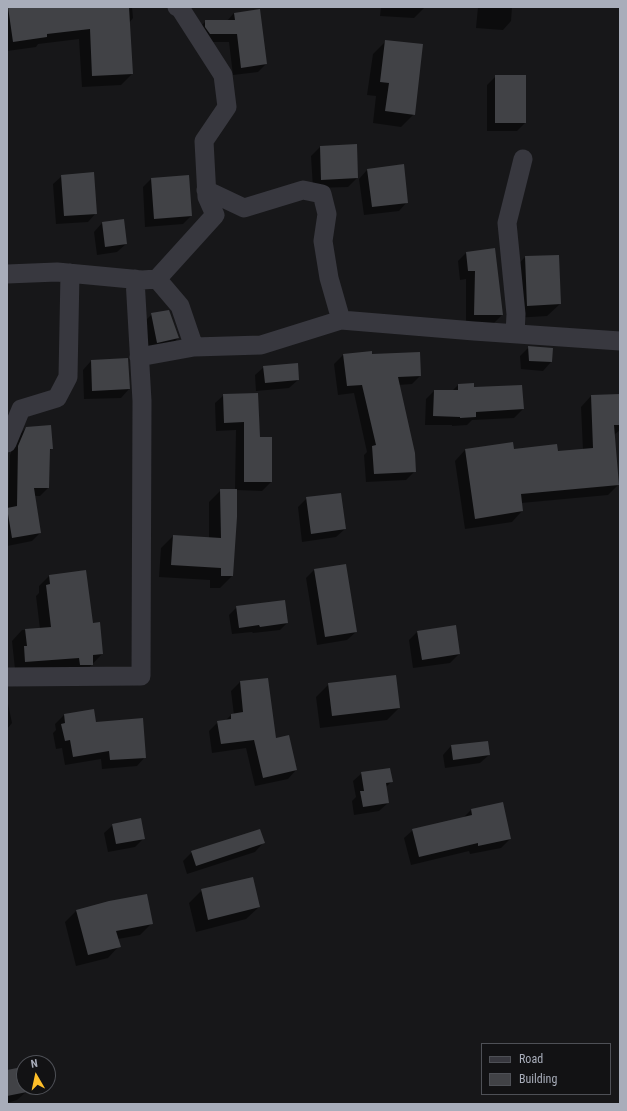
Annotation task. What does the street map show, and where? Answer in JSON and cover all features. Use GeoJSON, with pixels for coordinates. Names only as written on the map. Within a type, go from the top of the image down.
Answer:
{"type":"FeatureCollection","features":[{"type":"Feature","properties":{"kind":"street"},"geometry":{"type":"LineString","coordinates":[[7,274],[57,272],[135,279],[157,279],[216,216],[207,197],[204,141],[226,107],[223,75],[180,8],[177,7]]}},
{"type":"Feature","properties":{"kind":"street"},"geometry":{"type":"LineString","coordinates":[[514,334],[516,314],[507,223],[523,159]]}},
{"type":"Feature","properties":{"kind":"street"},"geometry":{"type":"LineString","coordinates":[[206,190],[244,208],[303,190],[322,194],[327,214],[323,241],[329,278],[342,320]]}},
{"type":"Feature","properties":{"kind":"street"},"geometry":{"type":"LineString","coordinates":[[7,443],[21,409],[57,398],[68,377],[70,273]]}},
{"type":"Feature","properties":{"kind":"street"},"geometry":{"type":"LineString","coordinates":[[7,677],[141,676],[142,401],[135,279]]}},
{"type":"Feature","properties":{"kind":"street"},"geometry":{"type":"LineString","coordinates":[[157,279],[180,306],[194,347]]}},
{"type":"Feature","properties":{"kind":"street"},"geometry":{"type":"LineString","coordinates":[[139,357],[194,347],[261,345],[342,320],[620,341]]}},
{"type":"Feature","properties":{"kind":"building"},"geometry":{"type":"Polygon","coordinates":[[[8,7],[129,7],[133,74],[92,76],[90,29],[47,34],[47,37],[13,42],[8,7]]]}},
{"type":"Feature","properties":{"kind":"building"},"geometry":{"type":"Polygon","coordinates":[[[260,9],[267,64],[241,68],[237,34],[210,34],[205,27],[205,20],[235,20],[234,13],[260,9]]]}},
{"type":"Feature","properties":{"kind":"building"},"geometry":{"type":"Polygon","coordinates":[[[385,40],[423,44],[415,115],[385,111],[389,83],[380,82],[385,40]]]}},
{"type":"Feature","properties":{"kind":"building"},"geometry":{"type":"Polygon","coordinates":[[[495,75],[526,75],[526,123],[495,123],[495,75]]]}},
{"type":"Feature","properties":{"kind":"building"},"geometry":{"type":"Polygon","coordinates":[[[357,144],[358,178],[321,180],[320,146],[357,144]]]}},
{"type":"Feature","properties":{"kind":"building"},"geometry":{"type":"Polygon","coordinates":[[[404,164],[408,203],[372,207],[367,169],[404,164]]]}},
{"type":"Feature","properties":{"kind":"building"},"geometry":{"type":"Polygon","coordinates":[[[94,172],[97,214],[64,216],[61,175],[94,172]]]}},
{"type":"Feature","properties":{"kind":"building"},"geometry":{"type":"Polygon","coordinates":[[[189,175],[192,216],[154,219],[151,178],[189,175]]]}},
{"type":"Feature","properties":{"kind":"building"},"geometry":{"type":"Polygon","coordinates":[[[124,219],[127,244],[105,247],[102,222],[124,219]]]}},
{"type":"Feature","properties":{"kind":"building"},"geometry":{"type":"Polygon","coordinates":[[[495,248],[503,315],[474,315],[475,271],[468,271],[466,252],[495,248]]]}},
{"type":"Feature","properties":{"kind":"building"},"geometry":{"type":"Polygon","coordinates":[[[559,255],[561,304],[527,306],[525,256],[559,255]]]}},
{"type":"Feature","properties":{"kind":"building"},"geometry":{"type":"Polygon","coordinates":[[[169,310],[179,338],[157,343],[151,313],[169,310]]]}},
{"type":"Feature","properties":{"kind":"building"},"geometry":{"type":"Polygon","coordinates":[[[528,346],[553,348],[552,362],[529,361],[528,346]]]}},
{"type":"Feature","properties":{"kind":"building"},"geometry":{"type":"Polygon","coordinates":[[[372,351],[372,354],[420,352],[421,376],[398,377],[415,453],[416,472],[374,474],[372,446],[376,445],[362,385],[347,386],[343,354],[372,351]]]}},
{"type":"Feature","properties":{"kind":"building"},"geometry":{"type":"Polygon","coordinates":[[[128,358],[130,389],[92,391],[91,360],[128,358]]]}},
{"type":"Feature","properties":{"kind":"building"},"geometry":{"type":"Polygon","coordinates":[[[298,363],[299,380],[265,383],[263,366],[298,363]]]}},
{"type":"Feature","properties":{"kind":"building"},"geometry":{"type":"Polygon","coordinates":[[[474,383],[474,387],[522,385],[524,409],[476,412],[476,417],[460,418],[433,416],[434,390],[458,390],[458,384],[474,383]]]}},
{"type":"Feature","properties":{"kind":"building"},"geometry":{"type":"Polygon","coordinates":[[[258,393],[260,437],[272,437],[272,482],[244,482],[244,422],[224,423],[223,394],[258,393]]]}},
{"type":"Feature","properties":{"kind":"building"},"geometry":{"type":"Polygon","coordinates":[[[620,394],[620,425],[614,425],[619,485],[521,494],[523,511],[475,519],[465,449],[513,442],[514,449],[557,444],[558,451],[593,448],[591,395],[620,394]]]}},
{"type":"Feature","properties":{"kind":"building"},"geometry":{"type":"Polygon","coordinates":[[[51,425],[53,449],[50,449],[49,488],[34,488],[41,533],[12,538],[7,508],[17,506],[18,446],[26,427],[51,425]]]}},
{"type":"Feature","properties":{"kind":"building"},"geometry":{"type":"Polygon","coordinates":[[[220,489],[237,489],[237,517],[233,576],[221,576],[221,568],[171,565],[173,535],[221,538],[220,489]]]}},
{"type":"Feature","properties":{"kind":"building"},"geometry":{"type":"Polygon","coordinates":[[[341,493],[346,529],[311,534],[306,497],[341,493]]]}},
{"type":"Feature","properties":{"kind":"building"},"geometry":{"type":"Polygon","coordinates":[[[346,564],[357,632],[325,637],[314,569],[346,564]]]}},
{"type":"Feature","properties":{"kind":"building"},"geometry":{"type":"Polygon","coordinates":[[[86,570],[93,623],[100,622],[103,654],[93,655],[93,665],[80,665],[79,658],[25,662],[24,646],[27,646],[25,629],[51,627],[46,585],[50,584],[49,575],[86,570]]]}},
{"type":"Feature","properties":{"kind":"building"},"geometry":{"type":"Polygon","coordinates":[[[285,600],[288,623],[239,628],[236,606],[285,600]]]}},
{"type":"Feature","properties":{"kind":"building"},"geometry":{"type":"Polygon","coordinates":[[[456,625],[460,654],[422,660],[417,631],[456,625]]]}},
{"type":"Feature","properties":{"kind":"building"},"geometry":{"type":"Polygon","coordinates":[[[396,675],[400,708],[332,716],[328,683],[396,675]]]}},
{"type":"Feature","properties":{"kind":"building"},"geometry":{"type":"Polygon","coordinates":[[[268,678],[276,738],[289,735],[297,770],[263,778],[254,740],[221,744],[217,721],[231,719],[231,714],[243,712],[240,681],[268,678]]]}},
{"type":"Feature","properties":{"kind":"building"},"geometry":{"type":"Polygon","coordinates":[[[94,709],[96,722],[143,718],[146,758],[110,760],[109,751],[73,757],[70,740],[65,741],[61,724],[65,723],[64,714],[94,709]]]}},
{"type":"Feature","properties":{"kind":"building"},"geometry":{"type":"Polygon","coordinates":[[[488,741],[490,755],[453,760],[451,745],[488,741]]]}},
{"type":"Feature","properties":{"kind":"building"},"geometry":{"type":"Polygon","coordinates":[[[390,768],[393,782],[386,783],[389,803],[363,807],[360,791],[364,791],[361,772],[390,768]]]}},
{"type":"Feature","properties":{"kind":"building"},"geometry":{"type":"Polygon","coordinates":[[[503,802],[511,839],[478,846],[478,843],[419,857],[412,829],[472,815],[471,809],[503,802]]]}},
{"type":"Feature","properties":{"kind":"building"},"geometry":{"type":"Polygon","coordinates":[[[141,818],[145,839],[116,844],[112,824],[141,818]]]}},
{"type":"Feature","properties":{"kind":"building"},"geometry":{"type":"Polygon","coordinates":[[[260,829],[265,843],[196,866],[191,851],[260,829]]]}},
{"type":"Feature","properties":{"kind":"building"},"geometry":{"type":"Polygon","coordinates":[[[253,877],[260,907],[208,920],[201,889],[253,877]]]}},
{"type":"Feature","properties":{"kind":"building"},"geometry":{"type":"Polygon","coordinates":[[[147,894],[153,924],[116,931],[121,947],[88,955],[76,910],[109,901],[147,894]]]}},
{"type":"Feature","properties":{"kind":"building"},"geometry":{"type":"Polygon","coordinates":[[[16,1068],[16,1094],[7,1096],[7,1070],[16,1068]]]}}]}
